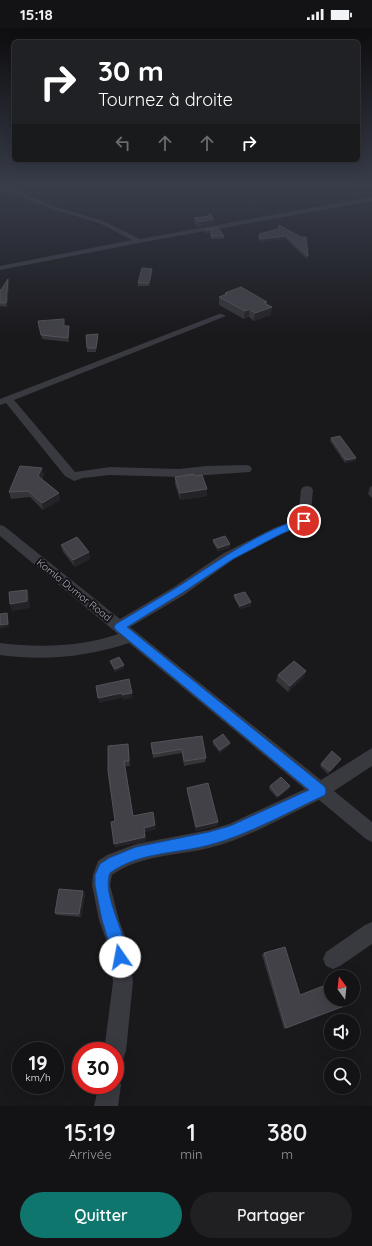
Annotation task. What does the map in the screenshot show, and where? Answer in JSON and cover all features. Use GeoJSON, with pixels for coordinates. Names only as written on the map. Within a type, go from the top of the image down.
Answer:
{"type":"FeatureCollection","features":[{"type":"Feature","properties":{"kind":"street"},"geometry":{"type":"LineString","coordinates":[[130,236],[139,241]]}},
{"type":"Feature","properties":{"kind":"street"},"geometry":{"type":"LineString","coordinates":[[0,268],[165,236]]}},
{"type":"Feature","properties":{"kind":"street"},"geometry":{"type":"LineString","coordinates":[[222,316],[4,400],[71,476],[74,477],[81,474],[110,472],[179,473],[206,470],[246,469]]}},
{"type":"Feature","properties":{"kind":"street"},"geometry":{"type":"LineString","coordinates":[[0,649],[33,653],[59,653],[110,644],[179,591],[230,556],[304,521],[307,490]]}},
{"type":"Feature","properties":{"kind":"street","name":"Komla Dumor Road"},"geometry":{"type":"LineString","coordinates":[[0,529],[372,833]]}},
{"type":"Feature","properties":{"kind":"street"},"geometry":{"type":"LineString","coordinates":[[116,1042],[123,982],[118,945],[109,920],[101,885],[102,875],[105,868],[114,862],[136,853],[209,839],[231,832],[320,791],[372,756]]}},
{"type":"Feature","properties":{"kind":"street"},"geometry":{"type":"LineString","coordinates":[[333,959],[372,932]]}},
{"type":"Feature","properties":{"kind":"street"},"geometry":{"type":"LineString","coordinates":[[106,1106],[108,1094]]}},
{"type":"Feature","properties":{"kind":"building"},"geometry":{"type":"Polygon","coordinates":[[[259,236],[283,236],[260,239],[259,236]]]}},
{"type":"Feature","properties":{"kind":"building"},"geometry":{"type":"Polygon","coordinates":[[[286,236],[306,237],[308,256],[286,236]]]}},
{"type":"Feature","properties":{"kind":"building"},"geometry":{"type":"Polygon","coordinates":[[[142,268],[152,269],[149,283],[138,283],[142,268]]]}},
{"type":"Feature","properties":{"kind":"building"},"geometry":{"type":"Polygon","coordinates":[[[8,279],[6,303],[0,303],[0,290],[8,279]]]}},
{"type":"Feature","properties":{"kind":"building"},"geometry":{"type":"Polygon","coordinates":[[[241,287],[267,302],[264,303],[272,307],[255,313],[249,309],[245,311],[219,297],[241,287]]]}},
{"type":"Feature","properties":{"kind":"building"},"geometry":{"type":"Polygon","coordinates":[[[64,319],[64,326],[69,326],[68,338],[41,335],[38,321],[64,319]]]}},
{"type":"Feature","properties":{"kind":"building"},"geometry":{"type":"Polygon","coordinates":[[[98,334],[96,348],[87,348],[86,335],[98,334]]]}},
{"type":"Feature","properties":{"kind":"building"},"geometry":{"type":"Polygon","coordinates":[[[340,436],[356,458],[346,460],[331,438],[340,436]]]}},
{"type":"Feature","properties":{"kind":"building"},"geometry":{"type":"Polygon","coordinates":[[[20,466],[42,468],[38,476],[59,493],[42,503],[28,491],[9,492],[20,466]]]}},
{"type":"Feature","properties":{"kind":"building"},"geometry":{"type":"Polygon","coordinates":[[[194,474],[195,476],[202,475],[207,489],[180,493],[175,477],[194,474]]]}},
{"type":"Feature","properties":{"kind":"building"},"geometry":{"type":"Polygon","coordinates":[[[225,536],[230,544],[218,548],[213,540],[225,536]]]}},
{"type":"Feature","properties":{"kind":"building"},"geometry":{"type":"Polygon","coordinates":[[[77,537],[89,552],[73,560],[61,545],[77,537]]]}},
{"type":"Feature","properties":{"kind":"building"},"geometry":{"type":"Polygon","coordinates":[[[27,590],[27,601],[10,604],[9,592],[27,590]]]}},
{"type":"Feature","properties":{"kind":"building"},"geometry":{"type":"Polygon","coordinates":[[[245,592],[251,602],[240,606],[234,595],[245,592]]]}},
{"type":"Feature","properties":{"kind":"building"},"geometry":{"type":"Polygon","coordinates":[[[7,613],[8,624],[0,625],[0,614],[7,613]]]}},
{"type":"Feature","properties":{"kind":"building"},"geometry":{"type":"Polygon","coordinates":[[[119,657],[124,665],[115,669],[110,661],[119,657]]]}},
{"type":"Feature","properties":{"kind":"building"},"geometry":{"type":"Polygon","coordinates":[[[294,661],[306,671],[290,686],[278,675],[294,661]]]}},
{"type":"Feature","properties":{"kind":"building"},"geometry":{"type":"Polygon","coordinates":[[[129,679],[132,693],[122,695],[122,693],[98,698],[96,686],[129,679]]]}},
{"type":"Feature","properties":{"kind":"building"},"geometry":{"type":"Polygon","coordinates":[[[223,734],[230,743],[220,750],[213,741],[223,734]]]}},
{"type":"Feature","properties":{"kind":"building"},"geometry":{"type":"Polygon","coordinates":[[[202,736],[206,758],[184,761],[182,749],[153,754],[151,743],[202,736]]]}},
{"type":"Feature","properties":{"kind":"building"},"geometry":{"type":"Polygon","coordinates":[[[128,744],[129,761],[124,761],[133,816],[153,812],[155,825],[144,828],[145,837],[114,844],[111,822],[115,821],[108,771],[108,746],[128,744]]]}},
{"type":"Feature","properties":{"kind":"building"},"geometry":{"type":"Polygon","coordinates":[[[332,751],[341,759],[330,771],[321,764],[332,751]]]}},
{"type":"Feature","properties":{"kind":"building"},"geometry":{"type":"Polygon","coordinates":[[[281,777],[290,786],[278,796],[270,786],[281,777]]]}},
{"type":"Feature","properties":{"kind":"building"},"geometry":{"type":"Polygon","coordinates":[[[208,783],[218,822],[196,827],[187,788],[208,783]]]}},
{"type":"Feature","properties":{"kind":"building"},"geometry":{"type":"Polygon","coordinates":[[[59,889],[83,891],[79,914],[55,913],[59,889]]]}},
{"type":"Feature","properties":{"kind":"building"},"geometry":{"type":"Polygon","coordinates":[[[285,947],[300,995],[324,986],[324,1006],[344,1006],[286,1028],[264,953],[285,947]]]}},
{"type":"Feature","properties":{"kind":"route"},"geometry":{"type":"LineString","coordinates":[[120,957],[101,885],[102,875],[105,868],[114,862],[136,853],[209,839],[231,832],[320,791],[119,627],[179,591],[230,556],[304,521]]}}]}
